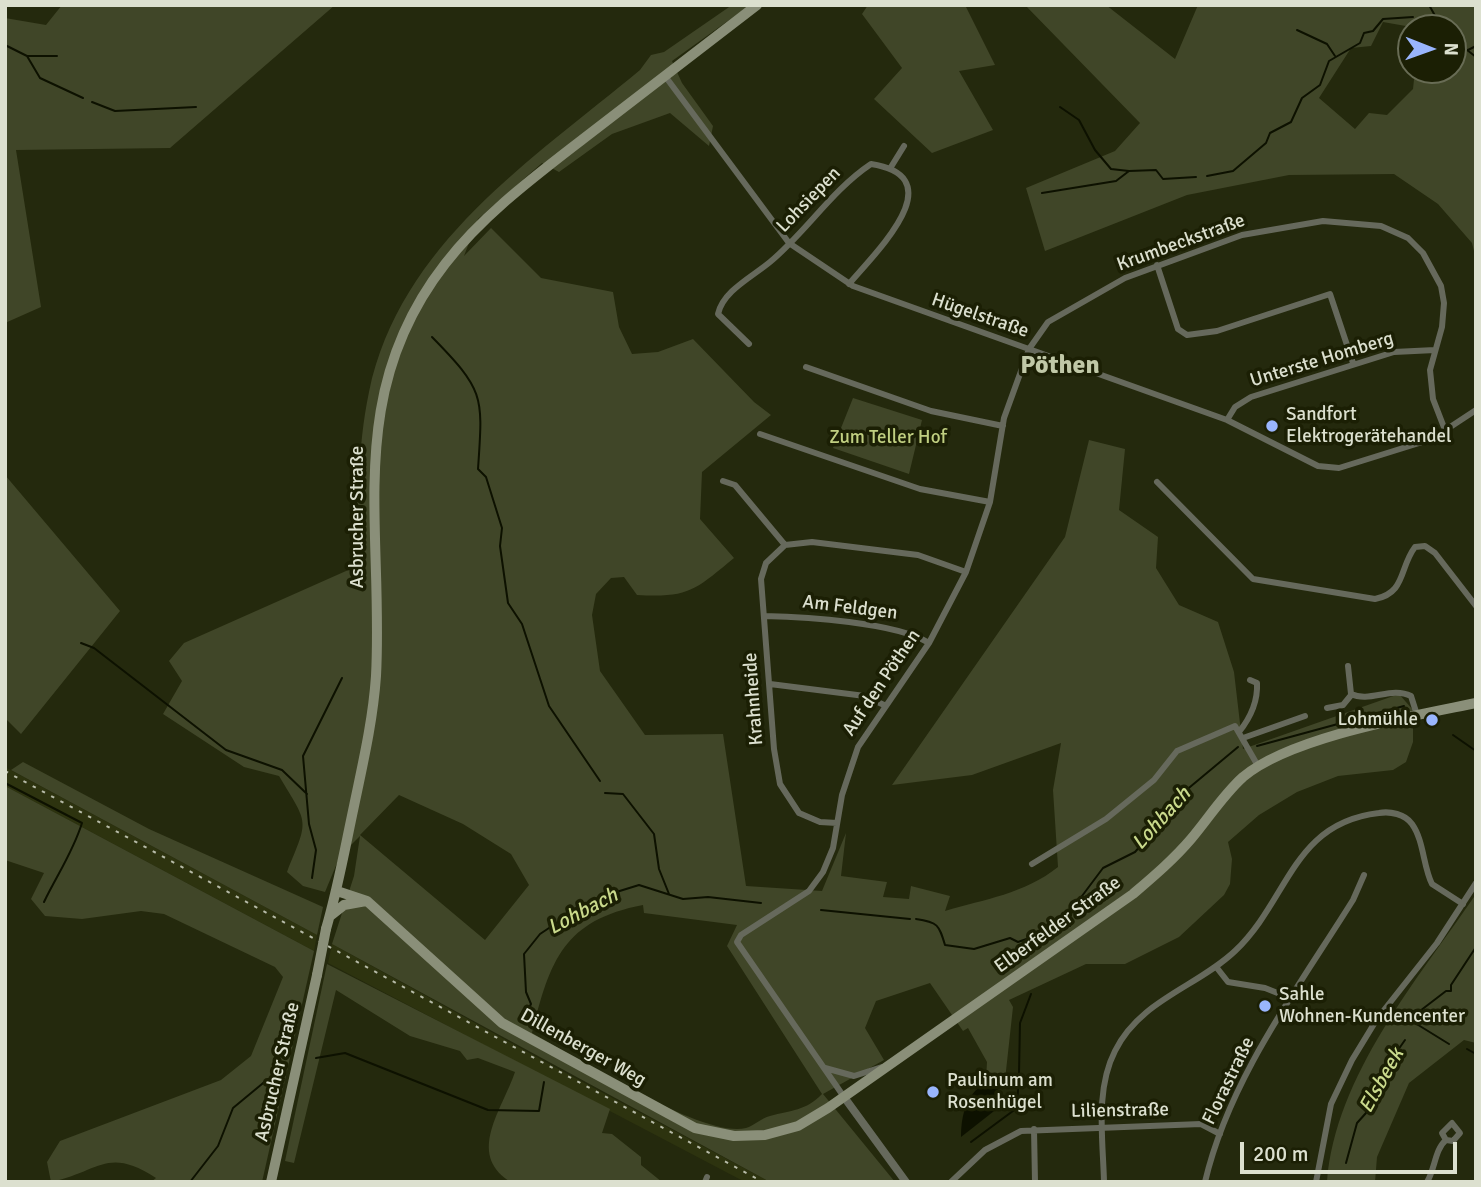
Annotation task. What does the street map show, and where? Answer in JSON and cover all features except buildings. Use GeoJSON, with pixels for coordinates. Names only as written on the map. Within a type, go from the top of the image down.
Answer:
{"type":"FeatureCollection","features":[{"type":"Feature","properties":{"kind":"main road","name":"Asbrucher Straße"},"geometry":{"type":"LineString","coordinates":[[271,1182],[367,747],[376,677],[373,489],[378,415],[386,380],[403,334],[424,293],[482,223],[538,173],[757,5]]}},
{"type":"Feature","properties":{"kind":"main road","name":"Elberfelder Straße"},"geometry":{"type":"LineString","coordinates":[[844,1097],[1133,894],[1171,862],[1228,792],[1258,766],[1303,746],[1417,715],[1476,703]]}},
{"type":"Feature","properties":{"kind":"main road","name":"Dillenberger Weg"},"geometry":{"type":"LineString","coordinates":[[337,891],[367,901],[502,1023],[530,1041],[679,1121],[716,1134],[748,1137],[780,1132],[813,1117],[844,1097]]}},
{"type":"Feature","properties":{"kind":"main road"},"geometry":{"type":"LineString","coordinates":[[330,916],[344,905],[367,901]]}},
{"type":"Feature","properties":{"kind":"street","name":"Hügelstraße"},"geometry":{"type":"LineString","coordinates":[[665,76],[789,243],[849,284],[901,305],[1227,420],[1273,441],[1308,463],[1329,468],[1375,459],[1432,439],[1476,411]]}},
{"type":"Feature","properties":{"kind":"street"},"geometry":{"type":"LineString","coordinates":[[849,284],[884,243],[909,199],[909,188],[902,174],[891,167],[904,146]]}},
{"type":"Feature","properties":{"kind":"street","name":"Lohsiepen"},"geometry":{"type":"LineString","coordinates":[[749,344],[718,314],[721,302],[789,243],[854,175],[871,164],[891,167]]}},
{"type":"Feature","properties":{"kind":"street","name":"Krumbeckstraße"},"geometry":{"type":"LineString","coordinates":[[1029,349],[1048,322],[1125,278],[1242,235],[1293,225],[1350,221],[1381,226],[1408,238],[1435,271],[1444,303],[1430,370],[1433,399],[1446,430]]}},
{"type":"Feature","properties":{"kind":"street"},"geometry":{"type":"LineString","coordinates":[[1157,265],[1178,329],[1187,335],[1217,331],[1330,294],[1353,363]]}},
{"type":"Feature","properties":{"kind":"street","name":"Auf den Pöthen"},"geometry":{"type":"LineString","coordinates":[[844,1097],[737,942],[741,935],[809,891],[823,872],[833,848],[850,766],[861,740],[929,643],[966,572],[990,502],[1003,426],[1029,349]]}},
{"type":"Feature","properties":{"kind":"street","name":"Unterste Homberg"},"geometry":{"type":"LineString","coordinates":[[1227,420],[1235,407],[1251,397],[1394,352],[1435,350]]}},
{"type":"Feature","properties":{"kind":"street"},"geometry":{"type":"LineString","coordinates":[[806,367],[931,411],[1003,426]]}},
{"type":"Feature","properties":{"kind":"street"},"geometry":{"type":"LineString","coordinates":[[760,434],[920,489],[990,502]]}},
{"type":"Feature","properties":{"kind":"street"},"geometry":{"type":"LineString","coordinates":[[723,481],[735,485],[785,545],[812,542],[901,552],[935,559],[966,572]]}},
{"type":"Feature","properties":{"kind":"street"},"geometry":{"type":"LineString","coordinates":[[1157,482],[1253,579],[1375,599],[1387,597],[1395,592],[1403,578],[1406,558],[1415,548],[1425,546],[1435,552],[1476,606]]}},
{"type":"Feature","properties":{"kind":"street","name":"Krahnheide"},"geometry":{"type":"LineString","coordinates":[[785,545],[766,563],[761,579],[774,749],[785,796],[799,813],[809,818],[837,823]]}},
{"type":"Feature","properties":{"kind":"street","name":"Am Feldgen"},"geometry":{"type":"LineString","coordinates":[[764,616],[892,628],[914,634],[929,643]]}},
{"type":"Feature","properties":{"kind":"street"},"geometry":{"type":"LineString","coordinates":[[1327,708],[1343,705],[1352,694],[1348,666]]}},
{"type":"Feature","properties":{"kind":"street"},"geometry":{"type":"LineString","coordinates":[[1241,735],[1258,695],[1257,683],[1250,680]]}},
{"type":"Feature","properties":{"kind":"street"},"geometry":{"type":"LineString","coordinates":[[769,684],[865,696],[884,705]]}},
{"type":"Feature","properties":{"kind":"street"},"geometry":{"type":"LineString","coordinates":[[1352,694],[1359,698],[1401,691],[1410,696],[1417,715]]}},
{"type":"Feature","properties":{"kind":"street"},"geometry":{"type":"LineString","coordinates":[[1241,735],[1305,716]]}},
{"type":"Feature","properties":{"kind":"street"},"geometry":{"type":"LineString","coordinates":[[1032,864],[1106,819],[1154,780],[1177,751],[1235,726],[1258,766]]}},
{"type":"Feature","properties":{"kind":"street"},"geometry":{"type":"LineString","coordinates":[[1104,1182],[1103,1127],[1107,1068],[1125,1033],[1153,1005],[1217,968],[1255,930],[1294,864],[1311,844],[1331,828],[1358,817],[1385,812],[1405,817],[1416,832],[1432,884],[1463,904]]}},
{"type":"Feature","properties":{"kind":"street","name":"Florastraße"},"geometry":{"type":"LineString","coordinates":[[1205,1182],[1220,1134],[1256,1058],[1290,998],[1353,900],[1364,875]]}},
{"type":"Feature","properties":{"kind":"street"},"geometry":{"type":"LineString","coordinates":[[1316,1182],[1331,1104],[1352,1060],[1385,1009],[1437,943],[1476,883]]}},
{"type":"Feature","properties":{"kind":"street"},"geometry":{"type":"LineString","coordinates":[[1217,968],[1228,982],[1265,988],[1290,998]]}},
{"type":"Feature","properties":{"kind":"street","name":"Elberfelder Straße"},"geometry":{"type":"LineString","coordinates":[[823,1067],[836,1073],[854,1076],[892,1064]]}},
{"type":"Feature","properties":{"kind":"street"},"geometry":{"type":"LineString","coordinates":[[844,1097],[906,1182]]}},
{"type":"Feature","properties":{"kind":"street","name":"Lilienstraße"},"geometry":{"type":"LineString","coordinates":[[951,1182],[985,1150],[1004,1137],[1034,1129],[1201,1124],[1220,1134]]}},
{"type":"Feature","properties":{"kind":"street"},"geometry":{"type":"LineString","coordinates":[[1034,1129],[1035,1182]]}},
{"type":"Feature","properties":{"kind":"street"},"geometry":{"type":"LineString","coordinates":[[1427,1182],[1435,1169],[1440,1144],[1446,1140]]}},
{"type":"Feature","properties":{"kind":"shaded area"},"geometry":{"type":"Polygon","coordinates":[[[5,767],[317,935],[314,951],[5,786],[5,767]]]}},
{"type":"Feature","properties":{"kind":"shaded area"},"geometry":{"type":"Polygon","coordinates":[[[332,944],[770,1182],[745,1182],[328,963],[332,944]]]}},
{"type":"Feature","properties":{"kind":"shaded area"},"geometry":{"type":"Polygon","coordinates":[[[981,1086],[997,1087],[1003,1104],[961,1137],[965,1108],[971,1096],[981,1086]]]}},
{"type":"Feature","properties":{"kind":"green space"},"geometry":{"type":"Polygon","coordinates":[[[62,5],[335,5],[170,148],[16,150],[41,307],[5,323],[5,18],[46,25],[62,5]]]}},
{"type":"Feature","properties":{"kind":"green space"},"geometry":{"type":"Polygon","coordinates":[[[732,5],[750,5],[672,61],[682,83],[713,126],[709,146],[670,113],[612,134],[559,172],[542,163],[478,219],[464,256],[491,228],[541,278],[613,292],[619,327],[632,354],[658,352],[693,339],[754,402],[771,415],[702,472],[700,519],[734,558],[700,585],[669,595],[637,595],[624,577],[611,578],[596,594],[592,615],[600,671],[645,735],[723,734],[746,886],[822,891],[846,833],[841,876],[887,882],[883,897],[909,899],[911,886],[950,896],[945,911],[1018,890],[1058,867],[1053,790],[1061,743],[972,775],[892,785],[1065,537],[1089,440],[1125,449],[1119,510],[1158,537],[1156,568],[1179,605],[1218,622],[1234,672],[1243,749],[1399,694],[1413,710],[1413,742],[1406,762],[1393,770],[1338,776],[1297,792],[1259,815],[1228,842],[1232,859],[1230,884],[1224,895],[1179,937],[1125,964],[1086,964],[1009,1000],[1013,1007],[1005,1080],[986,1079],[987,1062],[968,1028],[963,1031],[930,983],[876,1001],[865,1028],[884,1060],[823,1094],[895,1182],[770,1182],[332,944],[354,876],[360,836],[340,856],[325,892],[303,886],[287,872],[302,831],[301,814],[279,776],[244,767],[163,714],[182,681],[169,661],[184,643],[355,567],[360,457],[369,392],[385,339],[409,292],[440,249],[476,209],[515,172],[640,70],[651,55],[664,52],[732,5]],[[399,795],[360,835],[485,940],[529,885],[511,854],[463,824],[399,795]],[[643,905],[595,921],[565,947],[546,984],[532,1033],[670,1109],[726,1128],[746,1128],[767,1117],[798,1109],[816,1100],[822,1094],[727,946],[737,925],[644,913],[643,905]]]}},
{"type":"Feature","properties":{"kind":"green space"},"geometry":{"type":"Polygon","coordinates":[[[868,5],[965,5],[995,65],[959,71],[993,130],[932,153],[874,99],[902,68],[862,14],[868,5]]]}},
{"type":"Feature","properties":{"kind":"green space"},"geometry":{"type":"Polygon","coordinates":[[[1025,5],[1106,5],[1175,59],[1198,5],[1476,5],[1476,259],[1472,243],[1438,204],[1394,174],[1289,175],[1187,195],[1045,251],[1026,188],[1115,151],[1140,123],[1025,5]]]}},
{"type":"Feature","properties":{"kind":"green space","name":"Zum Teller Hof"},"geometry":{"type":"Polygon","coordinates":[[[853,398],[922,420],[909,474],[833,448],[853,398]]]}},
{"type":"Feature","properties":{"kind":"green space"},"geometry":{"type":"Polygon","coordinates":[[[5,475],[120,611],[21,734],[5,718],[5,475]]]}},
{"type":"Feature","properties":{"kind":"green space"},"geometry":{"type":"Polygon","coordinates":[[[23,762],[149,829],[323,907],[317,935],[11,770],[23,762]]]}},
{"type":"Feature","properties":{"kind":"green space"},"geometry":{"type":"Polygon","coordinates":[[[5,786],[314,951],[262,1182],[151,1182],[156,1178],[126,1164],[114,1163],[103,1164],[51,1182],[47,1162],[60,1141],[221,1080],[251,1056],[283,977],[275,967],[164,914],[141,911],[82,919],[45,916],[31,899],[44,873],[5,860],[5,786]]]}},
{"type":"Feature","properties":{"kind":"green space"},"geometry":{"type":"Polygon","coordinates":[[[1476,894],[1476,1043],[1464,1040],[1409,1083],[1377,1157],[1375,1182],[1327,1182],[1333,1143],[1362,1067],[1405,995],[1476,894]]]}},
{"type":"Feature","properties":{"kind":"green space"},"geometry":{"type":"Polygon","coordinates":[[[327,964],[610,1109],[602,1133],[612,1134],[641,1157],[641,1165],[662,1182],[509,1181],[497,1170],[490,1158],[489,1144],[496,1116],[515,1072],[478,1058],[467,1060],[460,1051],[410,1036],[336,990],[294,1163],[285,1161],[327,964]]]}},
{"type":"Feature","properties":{"kind":"waterway"},"geometry":{"type":"LineString","coordinates":[[1429,5],[1434,14]]}},
{"type":"Feature","properties":{"kind":"waterway","name":"Lohsiepen"},"geometry":{"type":"LineString","coordinates":[[1207,176],[1233,171],[1266,143],[1270,133],[1291,122],[1302,98],[1320,85],[1329,61],[1360,43],[1364,33],[1373,31],[1383,19],[1397,18]]}},
{"type":"Feature","properties":{"kind":"waterway","name":"Lohsiepen"},"geometry":{"type":"LineString","coordinates":[[1297,30],[1327,44],[1335,56]]}},
{"type":"Feature","properties":{"kind":"waterway"},"geometry":{"type":"LineString","coordinates":[[5,45],[27,56],[40,78],[83,98]]}},
{"type":"Feature","properties":{"kind":"waterway"},"geometry":{"type":"LineString","coordinates":[[1468,50],[1476,46]]}},
{"type":"Feature","properties":{"kind":"waterway"},"geometry":{"type":"LineString","coordinates":[[1467,50],[1476,57]]}},
{"type":"Feature","properties":{"kind":"waterway"},"geometry":{"type":"LineString","coordinates":[[27,56],[57,56]]}},
{"type":"Feature","properties":{"kind":"waterway"},"geometry":{"type":"LineString","coordinates":[[92,102],[115,111],[196,107]]}},
{"type":"Feature","properties":{"kind":"waterway","name":"Lohsiepen"},"geometry":{"type":"LineString","coordinates":[[1060,107],[1079,120],[1095,150],[1111,169],[1129,171]]}},
{"type":"Feature","properties":{"kind":"waterway","name":"Lohsiepen"},"geometry":{"type":"LineString","coordinates":[[1042,193],[1116,181],[1129,171],[1156,170],[1163,179],[1196,177]]}},
{"type":"Feature","properties":{"kind":"waterway"},"geometry":{"type":"LineString","coordinates":[[432,337],[462,370],[477,396],[480,409],[478,469],[486,477],[502,528],[500,546],[508,603],[522,624],[549,706],[600,781]]}},
{"type":"Feature","properties":{"kind":"waterway"},"geometry":{"type":"LineString","coordinates":[[81,643],[94,648],[226,750],[282,770],[307,794]]}},
{"type":"Feature","properties":{"kind":"waterway"},"geometry":{"type":"LineString","coordinates":[[312,878],[316,850],[309,824],[303,756],[342,678]]}},
{"type":"Feature","properties":{"kind":"waterway","name":"Lohbach"},"geometry":{"type":"LineString","coordinates":[[1257,746],[1404,706]]}},
{"type":"Feature","properties":{"kind":"waterway","name":"Lohbach"},"geometry":{"type":"LineString","coordinates":[[1453,735],[1476,751]]}},
{"type":"Feature","properties":{"kind":"waterway","name":"Lohbach"},"geometry":{"type":"LineString","coordinates":[[916,919],[936,926],[945,945],[974,949],[1010,938],[1018,942],[1058,928],[1103,868],[1135,852],[1177,804],[1184,792],[1238,747]]}},
{"type":"Feature","properties":{"kind":"waterway"},"geometry":{"type":"LineString","coordinates":[[5,783],[82,823],[44,902]]}},
{"type":"Feature","properties":{"kind":"waterway"},"geometry":{"type":"LineString","coordinates":[[605,793],[623,794],[654,834],[659,869],[669,894]]}},
{"type":"Feature","properties":{"kind":"waterway","name":"Lohbach"},"geometry":{"type":"LineString","coordinates":[[522,1022],[531,1004],[526,992],[524,954],[540,934],[610,894],[639,885],[683,899],[708,897],[761,903]]}},
{"type":"Feature","properties":{"kind":"waterway","name":"Lohbach"},"geometry":{"type":"LineString","coordinates":[[821,910],[910,919]]}},
{"type":"Feature","properties":{"kind":"waterway"},"geometry":{"type":"LineString","coordinates":[[1070,917],[1070,926]]}},
{"type":"Feature","properties":{"kind":"waterway","name":"Elsbeek"},"geometry":{"type":"LineString","coordinates":[[1449,1044],[1415,1023],[1416,1014],[1446,991],[1451,991],[1451,985],[1476,947]]}},
{"type":"Feature","properties":{"kind":"waterway"},"geometry":{"type":"LineString","coordinates":[[1019,1073],[1020,1023],[1031,994]]}},
{"type":"Feature","properties":{"kind":"waterway","name":"Elsbeek"},"geometry":{"type":"LineString","coordinates":[[1346,1163],[1357,1123],[1366,1113],[1367,1101],[1389,1076],[1391,1060],[1405,1040]]}},
{"type":"Feature","properties":{"kind":"waterway"},"geometry":{"type":"LineString","coordinates":[[1467,1049],[1476,1054]]}},
{"type":"Feature","properties":{"kind":"waterway","name":"Lohbach"},"geometry":{"type":"LineString","coordinates":[[316,1058],[345,1053],[488,1110],[539,1111],[544,1082]]}},
{"type":"Feature","properties":{"kind":"waterway","name":"Lohbach"},"geometry":{"type":"LineString","coordinates":[[190,1182],[218,1146],[233,1108],[268,1079]]}},
{"type":"Feature","properties":{"kind":"waterway"},"geometry":{"type":"LineString","coordinates":[[971,1142],[1017,1108],[1018,1089]]}},
{"type":"Feature","properties":{"kind":"railway"},"geometry":{"type":"LineString","coordinates":[[5,771],[763,1182]]}},
{"type":"Feature","properties":{"kind":"place","name":"Sandfort Elektrogerätehandel"},"geometry":{"type":"Point","coordinates":[1272,426]}},
{"type":"Feature","properties":{"kind":"place","name":"Lohmühle"},"geometry":{"type":"Point","coordinates":[1432,720]}},
{"type":"Feature","properties":{"kind":"place","name":"Sahle Wohnen-Kundencenter"},"geometry":{"type":"Point","coordinates":[1265,1006]}},
{"type":"Feature","properties":{"kind":"place","name":"Paulinum am Rosenhügel"},"geometry":{"type":"Point","coordinates":[933,1092]}},
{"type":"Feature","properties":{"kind":"district","name":"Pöthen"},"geometry":{"type":"Point","coordinates":[1060,366]}}]}
